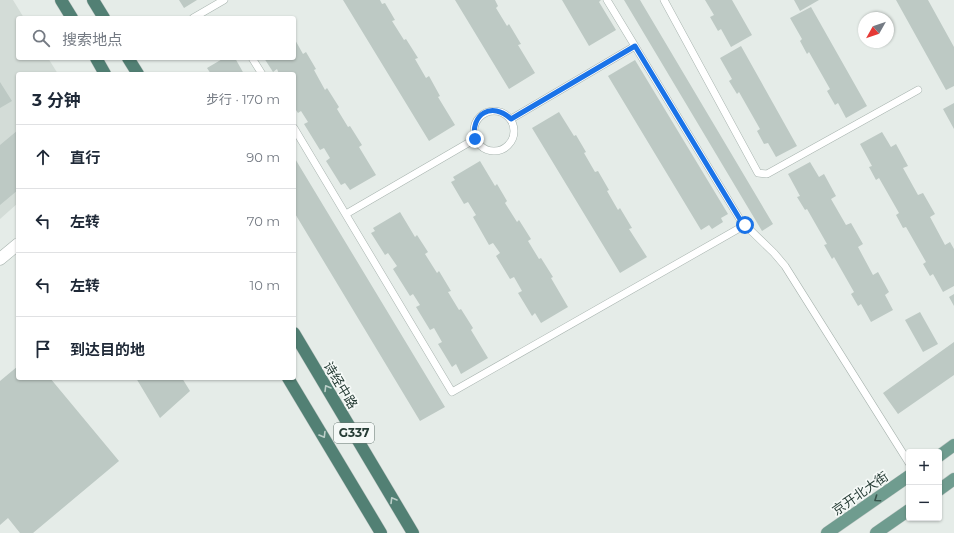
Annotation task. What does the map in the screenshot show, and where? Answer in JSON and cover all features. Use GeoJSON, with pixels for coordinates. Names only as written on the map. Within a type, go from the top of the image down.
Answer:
{"type":"FeatureCollection","features":[{"type":"Feature","properties":{"kind":"highway"},"geometry":{"type":"LineString","coordinates":[[61,0],[71,16]]}},
{"type":"Feature","properties":{"kind":"highway"},"geometry":{"type":"LineString","coordinates":[[93,0],[103,16]]}},
{"type":"Feature","properties":{"kind":"highway"},"geometry":{"type":"LineString","coordinates":[[97,60],[104,72]]}},
{"type":"Feature","properties":{"kind":"highway"},"geometry":{"type":"LineString","coordinates":[[129,60],[137,72]]}},
{"type":"Feature","properties":{"kind":"highway","name":"诗经中路"},"geometry":{"type":"LineString","coordinates":[[296,336],[413,533]]}},
{"type":"Feature","properties":{"kind":"highway","name":"G337"},"geometry":{"type":"LineString","coordinates":[[289,380],[381,533]]}},
{"type":"Feature","properties":{"kind":"main road"},"geometry":{"type":"LineString","coordinates":[[942,454],[954,446]]}},
{"type":"Feature","properties":{"kind":"main road","name":"京开北大街"},"geometry":{"type":"LineString","coordinates":[[827,533],[906,478]]}},
{"type":"Feature","properties":{"kind":"main road"},"geometry":{"type":"LineString","coordinates":[[942,488],[954,479]]}},
{"type":"Feature","properties":{"kind":"main road"},"geometry":{"type":"LineString","coordinates":[[876,533],[906,512]]}},
{"type":"Feature","properties":{"kind":"street"},"geometry":{"type":"LineString","coordinates":[[0,259],[16,246]]}},
{"type":"Feature","properties":{"kind":"lane"},"geometry":{"type":"LineString","coordinates":[[196,16],[224,0]]}},
{"type":"Feature","properties":{"kind":"lane"},"geometry":{"type":"LineString","coordinates":[[608,0],[741,221],[774,253],[785,266],[906,458]]}},
{"type":"Feature","properties":{"kind":"lane"},"geometry":{"type":"LineString","coordinates":[[664,0],[758,173],[767,174],[918,90]]}},
{"type":"Feature","properties":{"kind":"lane"},"geometry":{"type":"LineString","coordinates":[[511,119],[635,46]]}},
{"type":"Feature","properties":{"kind":"lane"},"geometry":{"type":"LineString","coordinates":[[253,60],[261,72]]}},
{"type":"Feature","properties":{"kind":"lane"},"geometry":{"type":"LineString","coordinates":[[498,110],[505,113],[511,119],[514,127],[514,136],[510,144],[503,149],[495,151],[487,150],[480,146],[475,139],[473,130],[475,122],[484,112],[498,110]]}},
{"type":"Feature","properties":{"kind":"lane"},"geometry":{"type":"LineString","coordinates":[[296,131],[452,392],[745,225]]}},
{"type":"Feature","properties":{"kind":"lane"},"geometry":{"type":"LineString","coordinates":[[346,214],[475,139]]}},
{"type":"Feature","properties":{"kind":"shaded area"},"geometry":{"type":"Polygon","coordinates":[[[0,0],[13,0],[23,16],[16,16],[16,60],[49,60],[57,72],[16,72],[16,205],[0,219],[0,0]]]}},
{"type":"Feature","properties":{"kind":"building"},"geometry":{"type":"Polygon","coordinates":[[[179,0],[197,0],[184,8],[179,0]]]}},
{"type":"Feature","properties":{"kind":"building"},"geometry":{"type":"Polygon","coordinates":[[[343,0],[380,0],[382,4],[385,3],[395,20],[392,21],[418,58],[415,59],[426,78],[429,76],[440,96],[438,97],[455,125],[429,141],[343,0]]]}},
{"type":"Feature","properties":{"kind":"building"},"geometry":{"type":"Polygon","coordinates":[[[455,0],[495,0],[498,6],[496,8],[507,26],[509,24],[521,44],[518,45],[535,73],[509,89],[455,0]]]}},
{"type":"Feature","properties":{"kind":"building"},"geometry":{"type":"Polygon","coordinates":[[[562,0],[601,0],[599,2],[616,30],[589,46],[562,0]]]}},
{"type":"Feature","properties":{"kind":"building"},"geometry":{"type":"Polygon","coordinates":[[[624,0],[640,0],[773,224],[762,231],[624,0]]]}},
{"type":"Feature","properties":{"kind":"building"},"geometry":{"type":"Polygon","coordinates":[[[705,0],[732,0],[752,35],[731,47],[721,29],[718,31],[710,17],[714,15],[705,0]]]}},
{"type":"Feature","properties":{"kind":"building"},"geometry":{"type":"Polygon","coordinates":[[[794,0],[819,0],[800,11],[794,0]]]}},
{"type":"Feature","properties":{"kind":"building"},"geometry":{"type":"Polygon","coordinates":[[[896,0],[928,0],[954,47],[954,86],[946,90],[896,0]]]}},
{"type":"Feature","properties":{"kind":"building"},"geometry":{"type":"Polygon","coordinates":[[[811,7],[867,106],[846,118],[838,103],[835,105],[827,91],[830,89],[809,52],[807,54],[800,41],[802,39],[790,18],[811,7]]]}},
{"type":"Feature","properties":{"kind":"building"},"geometry":{"type":"Polygon","coordinates":[[[296,42],[303,54],[306,52],[316,69],[314,70],[325,90],[327,88],[339,107],[337,109],[348,127],[350,126],[362,145],[359,147],[376,175],[350,190],[345,183],[341,185],[326,161],[330,158],[324,148],[320,150],[304,124],[308,122],[301,111],[298,113],[296,110],[296,72],[278,72],[277,69],[273,72],[265,60],[296,60],[296,42]]]}},
{"type":"Feature","properties":{"kind":"building"},"geometry":{"type":"Polygon","coordinates":[[[741,46],[797,146],[776,157],[768,143],[764,144],[757,131],[760,129],[739,92],[737,94],[729,81],[732,79],[720,58],[741,46]]]}},
{"type":"Feature","properties":{"kind":"building"},"geometry":{"type":"Polygon","coordinates":[[[221,60],[236,60],[243,72],[210,72],[207,68],[221,60]]]}},
{"type":"Feature","properties":{"kind":"building"},"geometry":{"type":"Polygon","coordinates":[[[635,60],[728,214],[721,218],[723,222],[712,229],[709,225],[701,230],[608,76],[635,60]]]}},
{"type":"Feature","properties":{"kind":"building"},"geometry":{"type":"Polygon","coordinates":[[[0,82],[12,101],[0,108],[0,82]]]}},
{"type":"Feature","properties":{"kind":"building"},"geometry":{"type":"Polygon","coordinates":[[[954,103],[954,129],[943,109],[954,103]]]}},
{"type":"Feature","properties":{"kind":"building"},"geometry":{"type":"Polygon","coordinates":[[[559,112],[574,136],[576,135],[595,172],[598,171],[609,190],[607,191],[618,210],[620,208],[632,228],[629,229],[647,257],[620,273],[532,128],[559,112]]]}},
{"type":"Feature","properties":{"kind":"building"},"geometry":{"type":"Polygon","coordinates":[[[16,132],[16,192],[0,205],[0,145],[16,132]]]}},
{"type":"Feature","properties":{"kind":"building"},"geometry":{"type":"Polygon","coordinates":[[[882,132],[891,147],[896,144],[908,166],[903,168],[918,195],[923,193],[935,214],[930,217],[945,245],[950,242],[954,249],[954,286],[943,292],[933,274],[930,276],[923,264],[926,262],[906,227],[903,228],[896,215],[899,213],[879,178],[876,180],[869,167],[872,166],[860,144],[882,132]]]}},
{"type":"Feature","properties":{"kind":"building"},"geometry":{"type":"Polygon","coordinates":[[[296,160],[445,407],[420,421],[296,215],[296,160]]]}},
{"type":"Feature","properties":{"kind":"building"},"geometry":{"type":"Polygon","coordinates":[[[480,161],[495,186],[497,184],[507,201],[505,203],[517,222],[519,220],[531,239],[528,241],[539,259],[541,258],[553,277],[551,278],[568,307],[541,323],[535,313],[532,316],[518,293],[522,291],[514,277],[510,279],[496,256],[500,253],[493,243],[489,245],[473,217],[476,215],[468,202],[464,204],[451,182],[455,180],[453,177],[480,161]]]}},
{"type":"Feature","properties":{"kind":"building"},"geometry":{"type":"Polygon","coordinates":[[[810,162],[819,177],[824,174],[836,196],[831,199],[846,225],[851,223],[863,244],[858,247],[873,275],[878,272],[889,292],[885,295],[893,310],[871,322],[861,304],[858,306],[851,294],[854,292],[834,257],[832,259],[824,245],[827,244],[807,209],[805,210],[797,197],[800,196],[788,174],[810,162]]]}},
{"type":"Feature","properties":{"kind":"building"},"geometry":{"type":"Polygon","coordinates":[[[400,212],[415,237],[417,235],[428,252],[425,254],[437,273],[439,271],[451,291],[448,292],[459,310],[461,309],[473,328],[471,330],[488,358],[461,374],[456,364],[452,367],[438,344],[442,342],[434,328],[430,330],[416,307],[420,305],[413,294],[410,296],[393,269],[397,266],[388,253],[385,255],[371,233],[375,231],[373,228],[400,212]]]}},
{"type":"Feature","properties":{"kind":"building"},"geometry":{"type":"Polygon","coordinates":[[[954,294],[954,306],[949,297],[954,294]]]}},
{"type":"Feature","properties":{"kind":"building"},"geometry":{"type":"Polygon","coordinates":[[[920,312],[938,344],[923,352],[905,320],[920,312]]]}},
{"type":"Feature","properties":{"kind":"building"},"geometry":{"type":"Polygon","coordinates":[[[954,342],[954,375],[898,414],[883,393],[954,342]]]}},
{"type":"Feature","properties":{"kind":"building"},"geometry":{"type":"Polygon","coordinates":[[[16,368],[16,380],[52,380],[119,461],[33,533],[20,533],[8,518],[0,525],[0,381],[16,368]]]}},
{"type":"Feature","properties":{"kind":"building"},"geometry":{"type":"Polygon","coordinates":[[[137,380],[183,380],[190,391],[160,418],[137,380]]]}},
{"type":"Feature","properties":{"kind":"route"},"geometry":{"type":"LineString","coordinates":[[475,139],[473,130],[475,122],[484,112],[498,110],[505,113],[511,119],[635,46],[741,221],[745,225]]}}]}
